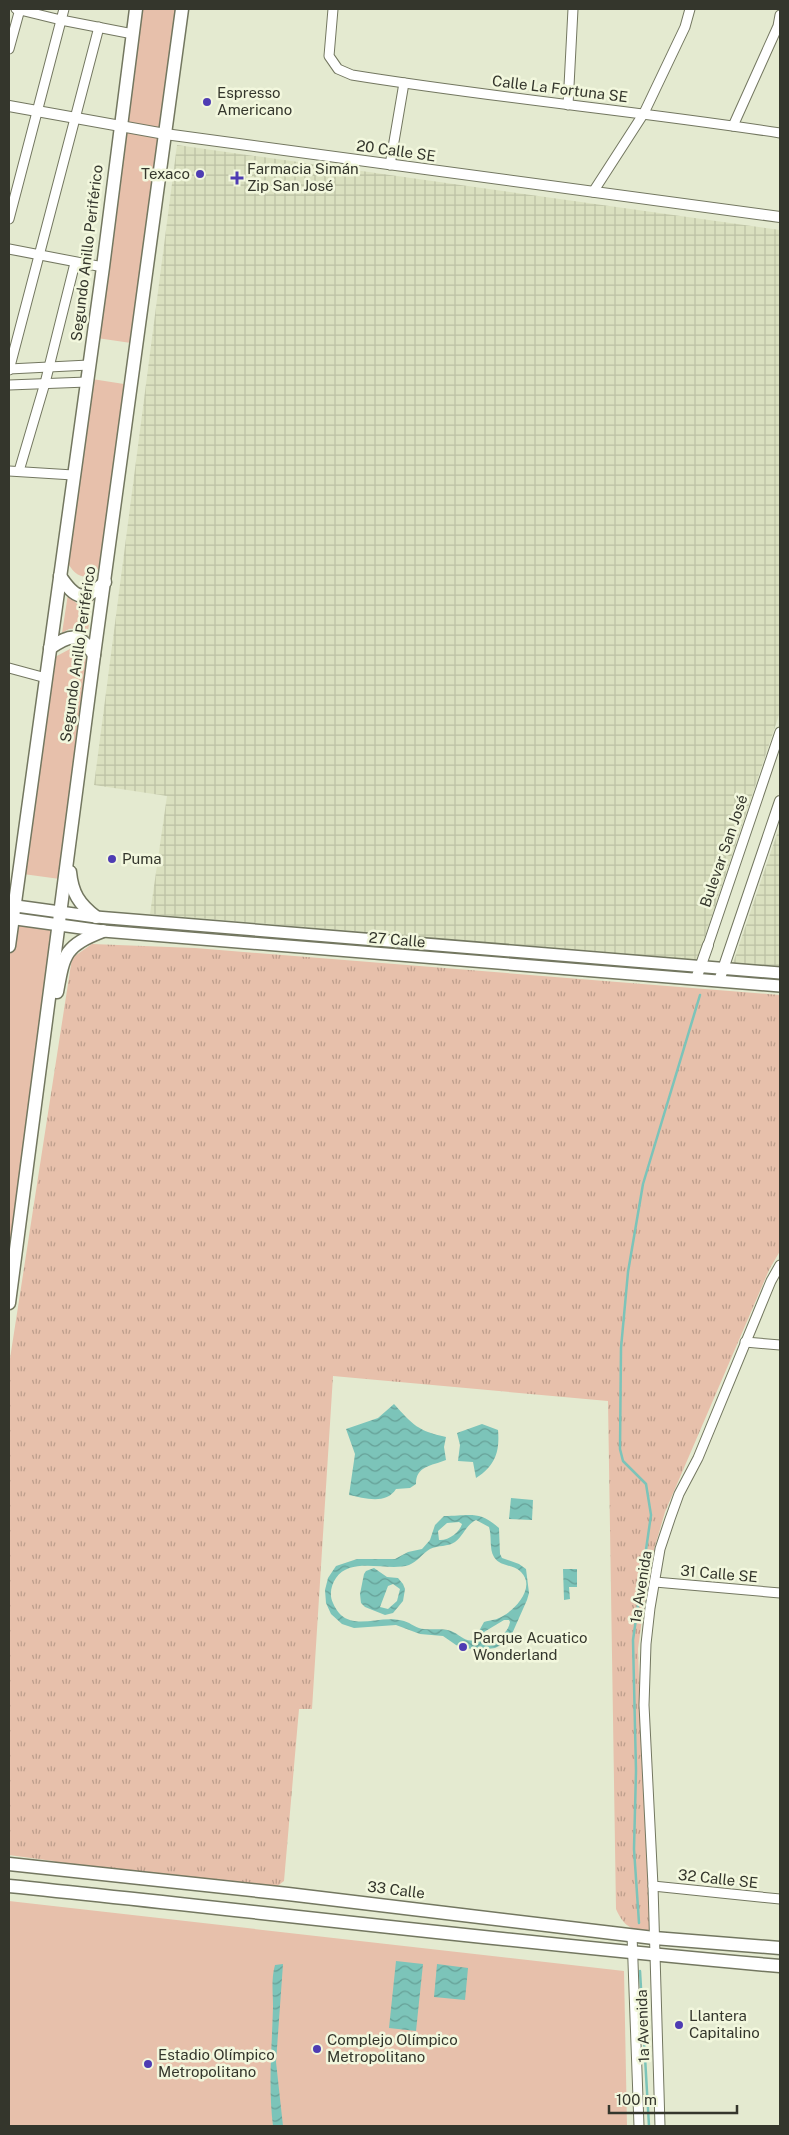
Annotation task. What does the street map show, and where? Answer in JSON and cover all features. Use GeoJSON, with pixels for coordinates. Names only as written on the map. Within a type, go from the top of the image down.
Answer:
{"type":"FeatureCollection","features":[{"type":"Feature","properties":{"kind":"main road","name":"Segundo Anillo Periférico"},"geometry":{"type":"LineString","coordinates":[[9,946],[12,906],[22,860],[73,475],[103,267],[136,9]]}},
{"type":"Feature","properties":{"kind":"main road","name":"Segundo Anillo Periférico"},"geometry":{"type":"LineString","coordinates":[[9,1303],[94,655],[182,9]]}},
{"type":"Feature","properties":{"kind":"main road"},"geometry":{"type":"LineString","coordinates":[[60,576],[70,591],[76,595],[86,596],[93,593],[105,582]]}},
{"type":"Feature","properties":{"kind":"main road"},"geometry":{"type":"LineString","coordinates":[[50,648],[62,640],[71,637],[80,638],[86,642],[94,655]]}},
{"type":"Feature","properties":{"kind":"main road"},"geometry":{"type":"LineString","coordinates":[[68,853],[71,885],[77,899],[84,908],[96,917]]}},
{"type":"Feature","properties":{"kind":"main road"},"geometry":{"type":"LineString","coordinates":[[9,880],[22,860]]}},
{"type":"Feature","properties":{"kind":"main road","name":"27 Calle"},"geometry":{"type":"LineString","coordinates":[[12,906],[96,917],[780,973]]}},
{"type":"Feature","properties":{"kind":"main road","name":"27 Calle"},"geometry":{"type":"LineString","coordinates":[[11,919],[103,931],[780,986]]}},
{"type":"Feature","properties":{"kind":"main road"},"geometry":{"type":"LineString","coordinates":[[40,1060],[48,1037],[62,967],[66,956],[73,946],[103,931]]}},
{"type":"Feature","properties":{"kind":"main road","name":"33 Calle"},"geometry":{"type":"LineString","coordinates":[[9,1864],[288,1894],[654,1938],[780,1948]]}},
{"type":"Feature","properties":{"kind":"main road"},"geometry":{"type":"LineString","coordinates":[[9,1886],[266,1912],[632,1954],[780,1966]]}},
{"type":"Feature","properties":{"kind":"main road"},"geometry":{"type":"LineString","coordinates":[[266,1912],[288,1894]]}},
{"type":"Feature","properties":{"kind":"street"},"geometry":{"type":"LineString","coordinates":[[9,49],[18,9],[61,20],[132,34]]}},
{"type":"Feature","properties":{"kind":"street"},"geometry":{"type":"LineString","coordinates":[[9,218],[64,9]]}},
{"type":"Feature","properties":{"kind":"street","name":"Calle La Fortuna SE"},"geometry":{"type":"LineString","coordinates":[[333,9],[329,56],[338,69],[352,74],[404,83],[644,113],[780,133]]}},
{"type":"Feature","properties":{"kind":"street"},"geometry":{"type":"LineString","coordinates":[[568,104],[573,9]]}},
{"type":"Feature","properties":{"kind":"street"},"geometry":{"type":"LineString","coordinates":[[593,192],[644,113],[685,27],[690,9]]}},
{"type":"Feature","properties":{"kind":"street"},"geometry":{"type":"LineString","coordinates":[[733,126],[778,26],[780,15]]}},
{"type":"Feature","properties":{"kind":"street"},"geometry":{"type":"LineString","coordinates":[[89,365],[48,366],[9,370],[99,27]]}},
{"type":"Feature","properties":{"kind":"street"},"geometry":{"type":"LineString","coordinates":[[390,165],[404,83]]}},
{"type":"Feature","properties":{"kind":"street","name":"20 Calle SE"},"geometry":{"type":"LineString","coordinates":[[9,106],[165,134],[780,217]]}},
{"type":"Feature","properties":{"kind":"street"},"geometry":{"type":"LineString","coordinates":[[9,248],[75,263],[103,267]]}},
{"type":"Feature","properties":{"kind":"street"},"geometry":{"type":"LineString","coordinates":[[19,471],[45,383],[75,263]]}},
{"type":"Feature","properties":{"kind":"street"},"geometry":{"type":"LineString","coordinates":[[9,385],[87,382]]}},
{"type":"Feature","properties":{"kind":"street"},"geometry":{"type":"LineString","coordinates":[[9,471],[73,475]]}},
{"type":"Feature","properties":{"kind":"street"},"geometry":{"type":"LineString","coordinates":[[9,668],[46,678]]}},
{"type":"Feature","properties":{"kind":"street","name":"Bulevar San José"},"geometry":{"type":"LineString","coordinates":[[696,979],[780,732]]}},
{"type":"Feature","properties":{"kind":"street"},"geometry":{"type":"LineString","coordinates":[[719,981],[780,801]]}},
{"type":"Feature","properties":{"kind":"street","name":"1a Avenida"},"geometry":{"type":"LineString","coordinates":[[660,2126],[653,1886],[644,1698],[646,1644],[660,1549],[670,1519],[679,1494],[698,1458],[770,1281],[780,1265]]}},
{"type":"Feature","properties":{"kind":"street"},"geometry":{"type":"LineString","coordinates":[[745,1342],[780,1345]]}},
{"type":"Feature","properties":{"kind":"street","name":"31 Calle SE"},"geometry":{"type":"LineString","coordinates":[[655,1582],[780,1593]]}},
{"type":"Feature","properties":{"kind":"street","name":"32 Calle SE"},"geometry":{"type":"LineString","coordinates":[[653,1886],[780,1899]]}},
{"type":"Feature","properties":{"kind":"street"},"geometry":{"type":"LineString","coordinates":[[632,1935],[639,2126]]}},
{"type":"Feature","properties":{"kind":"shaded area"},"geometry":{"type":"Polygon","coordinates":[[[177,145],[780,230],[780,712],[697,960],[150,914],[167,796],[94,785],[177,145]]]}},
{"type":"Feature","properties":{"kind":"shaded area"},"geometry":{"type":"Polygon","coordinates":[[[780,825],[780,966],[733,963],[780,825]]]}},
{"type":"Feature","properties":{"kind":"green space"},"geometry":{"type":"Polygon","coordinates":[[[137,9],[182,9],[163,132],[121,124],[137,9]]]}},
{"type":"Feature","properties":{"kind":"green space"},"geometry":{"type":"Polygon","coordinates":[[[124,132],[159,137],[131,343],[97,338],[124,132]]]}},
{"type":"Feature","properties":{"kind":"green space"},"geometry":{"type":"Polygon","coordinates":[[[92,379],[124,384],[101,567],[87,577],[80,576],[67,562],[92,379]]]}},
{"type":"Feature","properties":{"kind":"green space"},"geometry":{"type":"Polygon","coordinates":[[[68,594],[77,604],[86,603],[93,597],[87,637],[79,628],[69,629],[62,633],[68,594]]]}},
{"type":"Feature","properties":{"kind":"green space"},"geometry":{"type":"Polygon","coordinates":[[[70,649],[79,652],[89,664],[60,879],[23,874],[53,658],[70,649]]]}},
{"type":"Feature","properties":{"kind":"green space"},"geometry":{"type":"Polygon","coordinates":[[[13,921],[56,927],[9,1263],[9,956],[13,921]]]}},
{"type":"Feature","properties":{"kind":"green space"},"geometry":{"type":"Polygon","coordinates":[[[92,944],[195,948],[780,995],[780,1251],[769,1270],[665,1512],[649,1567],[638,1649],[642,1768],[651,1900],[649,1933],[629,1926],[622,1920],[616,1909],[608,1401],[333,1376],[312,1709],[299,1709],[284,1881],[276,1887],[69,1868],[53,1861],[9,1855],[9,1365],[72,958],[92,944]]]}},
{"type":"Feature","properties":{"kind":"green space","name":"Complejo Olímpico Metropolitano"},"geometry":{"type":"Polygon","coordinates":[[[9,1901],[624,1971],[627,2126],[9,2126],[9,1901]]]}},
{"type":"Feature","properties":{"kind":"water"},"geometry":{"type":"Polygon","coordinates":[[[394,1404],[417,1426],[446,1437],[444,1447],[446,1460],[430,1465],[422,1470],[416,1484],[410,1488],[396,1489],[387,1497],[374,1499],[349,1495],[355,1454],[346,1429],[378,1418],[394,1404]]]}},
{"type":"Feature","properties":{"kind":"water"},"geometry":{"type":"Polygon","coordinates":[[[482,1424],[498,1430],[498,1445],[495,1458],[488,1469],[476,1478],[473,1462],[458,1461],[460,1445],[457,1433],[482,1424]]]}},
{"type":"Feature","properties":{"kind":"water"},"geometry":{"type":"Polygon","coordinates":[[[511,1498],[533,1500],[532,1520],[509,1519],[511,1498]]]}},
{"type":"Feature","properties":{"kind":"water"},"geometry":{"type":"Polygon","coordinates":[[[444,1516],[480,1516],[499,1528],[500,1554],[502,1558],[519,1564],[526,1569],[529,1593],[511,1636],[505,1643],[495,1648],[480,1650],[465,1648],[456,1645],[443,1636],[420,1634],[396,1625],[354,1628],[342,1624],[331,1614],[326,1603],[325,1590],[328,1578],[336,1566],[357,1559],[395,1559],[408,1552],[422,1549],[430,1540],[435,1525],[444,1516]],[[476,1520],[455,1542],[430,1549],[409,1565],[400,1567],[360,1566],[343,1571],[334,1581],[331,1590],[333,1603],[339,1613],[346,1619],[355,1621],[394,1619],[404,1621],[421,1629],[448,1630],[465,1639],[474,1640],[484,1622],[501,1617],[518,1603],[523,1597],[526,1584],[525,1578],[518,1569],[500,1562],[494,1557],[489,1527],[476,1520]],[[459,1522],[447,1523],[438,1531],[439,1540],[446,1539],[456,1533],[462,1524],[459,1522]],[[504,1620],[484,1632],[485,1638],[493,1640],[504,1633],[510,1622],[509,1620],[504,1620]]]}},
{"type":"Feature","properties":{"kind":"water"},"geometry":{"type":"Polygon","coordinates":[[[374,1568],[387,1577],[398,1578],[403,1584],[405,1589],[403,1601],[393,1613],[385,1615],[365,1607],[361,1603],[360,1594],[366,1571],[374,1568]],[[393,1584],[388,1586],[380,1607],[388,1609],[397,1601],[400,1589],[393,1584]]]}},
{"type":"Feature","properties":{"kind":"water"},"geometry":{"type":"Polygon","coordinates":[[[563,1569],[577,1569],[577,1587],[569,1587],[570,1599],[564,1600],[563,1569]]]}},
{"type":"Feature","properties":{"kind":"water"},"geometry":{"type":"Polygon","coordinates":[[[396,1961],[423,1964],[416,2031],[389,2028],[396,1961]]]}},
{"type":"Feature","properties":{"kind":"water"},"geometry":{"type":"Polygon","coordinates":[[[283,1964],[276,2062],[283,2126],[273,2126],[271,2081],[273,1980],[275,1965],[283,1964]]]}},
{"type":"Feature","properties":{"kind":"water"},"geometry":{"type":"Polygon","coordinates":[[[437,1964],[468,1968],[465,2000],[434,1997],[437,1964]]]}},
{"type":"Feature","properties":{"kind":"waterway"},"geometry":{"type":"LineString","coordinates":[[639,1923],[634,1849],[636,1771],[633,1640],[651,1515],[646,1484],[623,1461],[620,1449],[621,1348],[628,1272],[643,1184],[700,995]]}},
{"type":"Feature","properties":{"kind":"waterway"},"geometry":{"type":"LineString","coordinates":[[640,1971],[649,2126]]}},
{"type":"Feature","properties":{"kind":"place","name":"Espresso Americano"},"geometry":{"type":"Point","coordinates":[207,102]}},
{"type":"Feature","properties":{"kind":"place","name":"Texaco"},"geometry":{"type":"Point","coordinates":[200,174]}},
{"type":"Feature","properties":{"kind":"place","name":"Farmacia Simán Zip San José"},"geometry":{"type":"Point","coordinates":[237,178]}},
{"type":"Feature","properties":{"kind":"place","name":"Puma"},"geometry":{"type":"Point","coordinates":[112,859]}},
{"type":"Feature","properties":{"kind":"place","name":"Parque Acuatico Wonderland"},"geometry":{"type":"Point","coordinates":[463,1647]}},
{"type":"Feature","properties":{"kind":"place","name":"Llantera Capitalino"},"geometry":{"type":"Point","coordinates":[679,2025]}},
{"type":"Feature","properties":{"kind":"place","name":"Complejo Olímpico Metropolitano"},"geometry":{"type":"Point","coordinates":[317,2049]}},
{"type":"Feature","properties":{"kind":"place","name":"Estadio Olímpico Metropolitano"},"geometry":{"type":"Point","coordinates":[148,2064]}}]}
